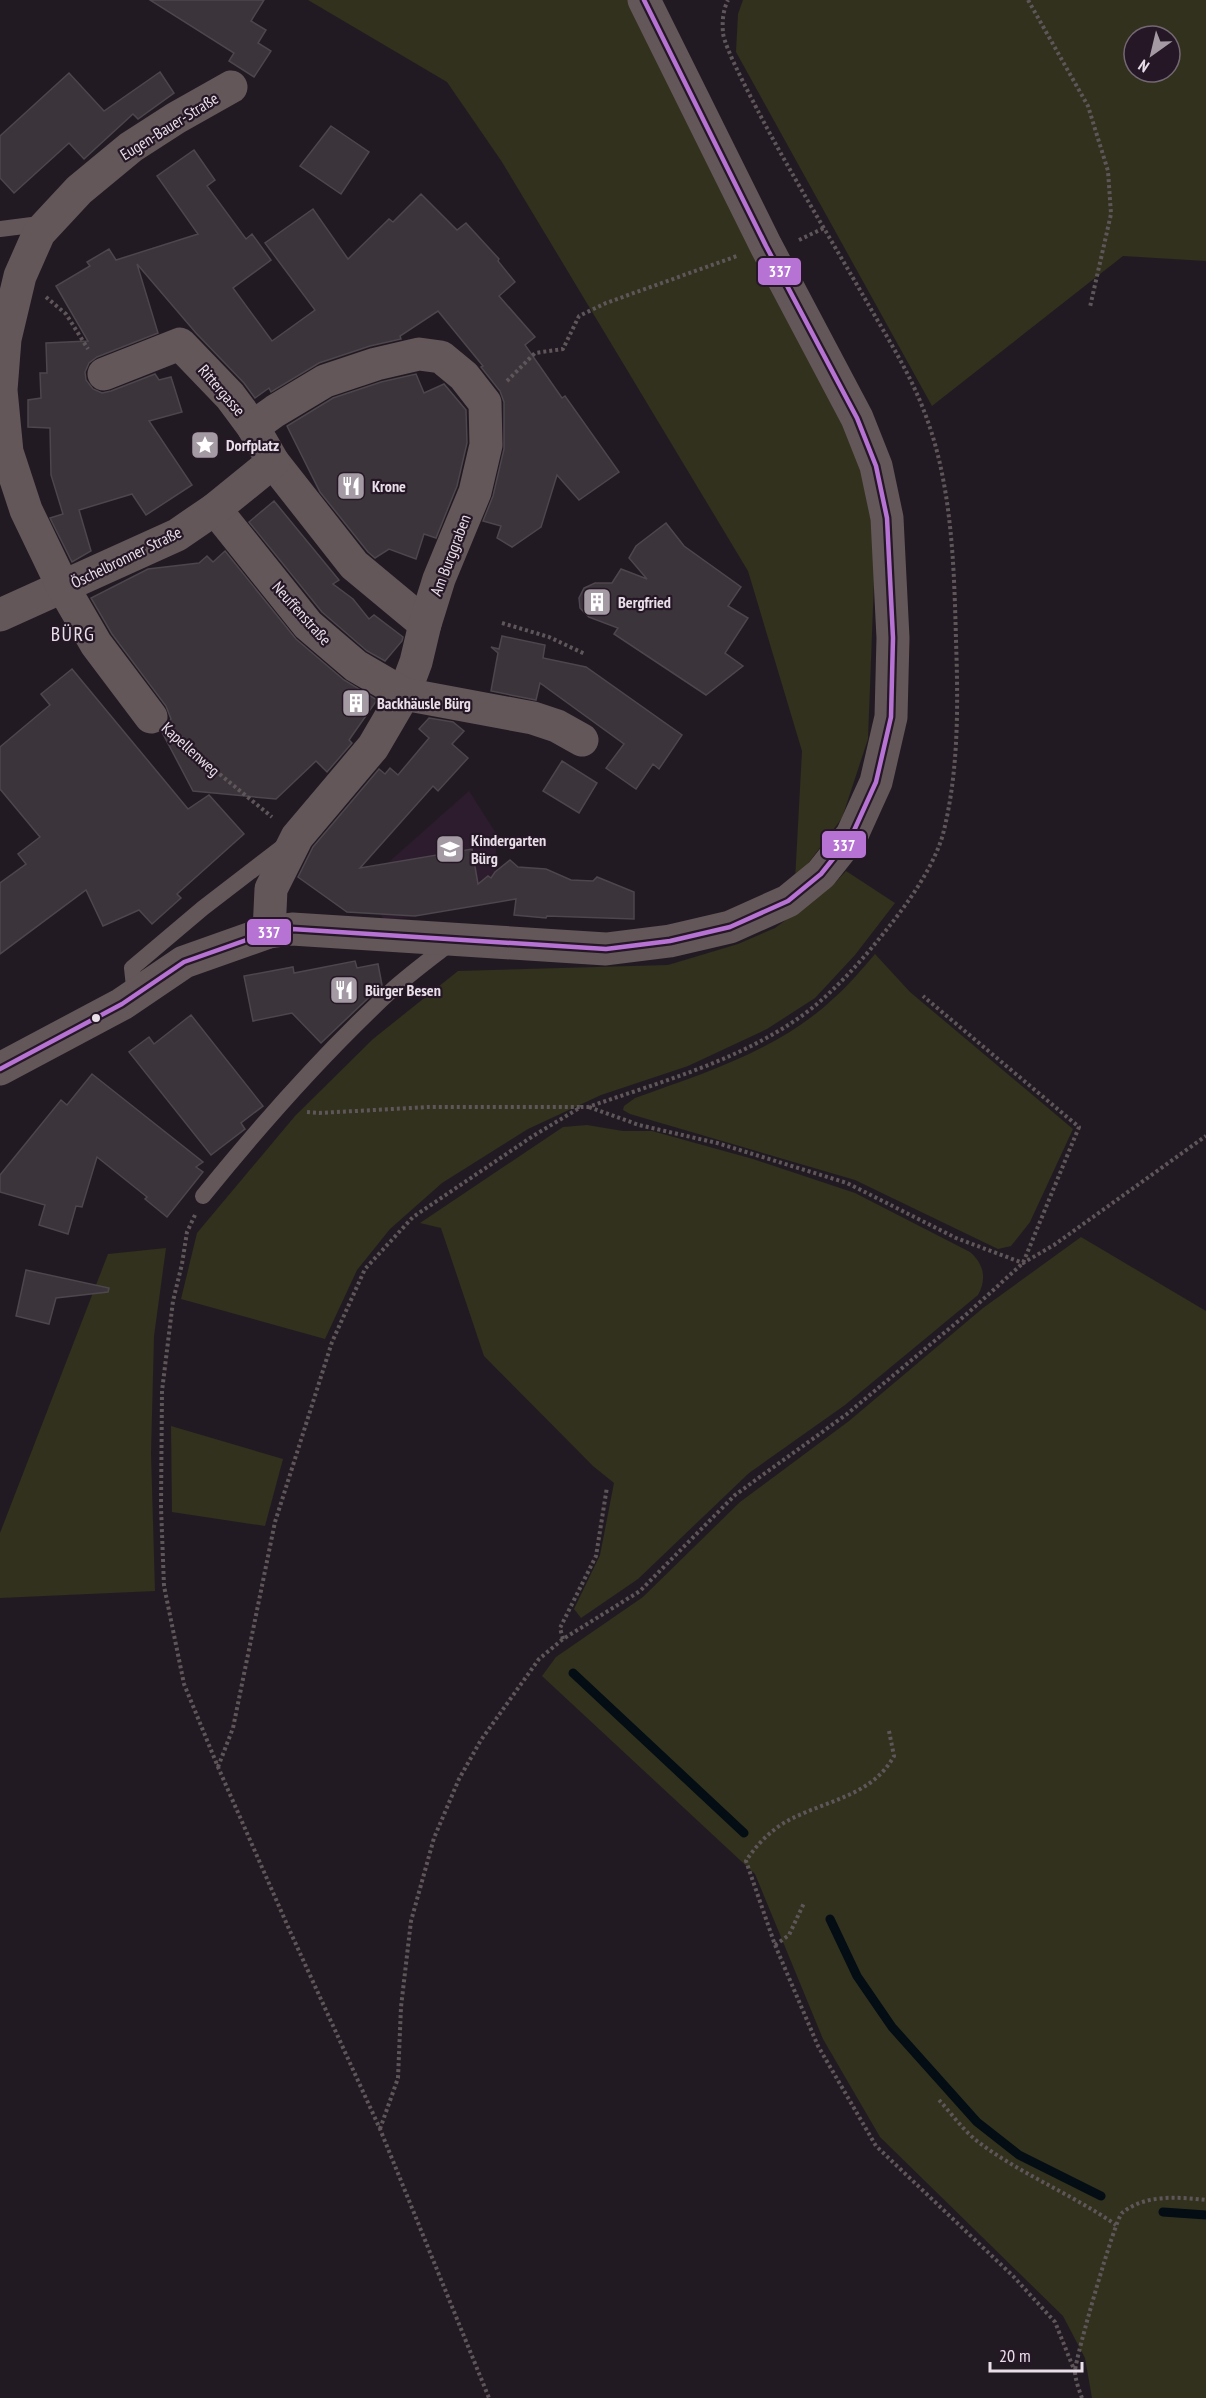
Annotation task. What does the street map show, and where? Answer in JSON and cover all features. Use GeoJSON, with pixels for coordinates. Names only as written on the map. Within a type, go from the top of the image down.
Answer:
{"type":"FeatureCollection","features":[{"type":"Feature","properties":{"kind":"street"},"geometry":{"type":"LineString","coordinates":[[0,1069],[135,996],[184,962],[269,932],[292,930],[606,949],[670,941],[730,927],[788,901],[821,874],[852,835],[876,783],[891,717],[893,638],[885,507],[876,466],[857,418],[766,246],[644,0]]}},
{"type":"Feature","properties":{"kind":"street","name":"Eugen-Bauer-Straße"},"geometry":{"type":"LineString","coordinates":[[63,587],[26,510],[8,452],[1,390],[5,339],[20,276],[39,233],[79,190],[131,147],[231,87]]}},
{"type":"Feature","properties":{"kind":"street","name":"Rittergasse"},"geometry":{"type":"LineString","coordinates":[[104,374],[180,344],[230,396],[253,427],[273,462],[354,565],[425,624]]}},
{"type":"Feature","properties":{"kind":"street"},"geometry":{"type":"LineString","coordinates":[[253,427],[274,411],[326,381],[376,364],[418,354],[441,357],[464,376],[485,403]]}},
{"type":"Feature","properties":{"kind":"street","name":"Am Burggraben"},"geometry":{"type":"LineString","coordinates":[[269,932],[271,889],[297,837],[373,747],[404,694],[416,662],[439,579],[475,492],[486,445],[485,403]]}},
{"type":"Feature","properties":{"kind":"street","name":"Öschelbronner Straße"},"geometry":{"type":"LineString","coordinates":[[0,615],[177,534],[215,509],[273,462]]}},
{"type":"Feature","properties":{"kind":"street","name":"Neuffenstraße"},"geometry":{"type":"LineString","coordinates":[[215,509],[308,625],[356,666],[404,694],[533,718],[557,726],[582,740]]}},
{"type":"Feature","properties":{"kind":"street","name":"Kapellenweg"},"geometry":{"type":"LineString","coordinates":[[63,587],[96,644],[151,717]]}},
{"type":"Feature","properties":{"kind":"lane"},"geometry":{"type":"LineString","coordinates":[[0,229],[32,225],[39,233]]}},
{"type":"Feature","properties":{"kind":"lane"},"geometry":{"type":"LineString","coordinates":[[135,996],[132,968],[202,909],[297,837]]}},
{"type":"Feature","properties":{"kind":"lane"},"geometry":{"type":"LineString","coordinates":[[203,1196],[328,1052],[394,989],[454,941]]}},
{"type":"Feature","properties":{"kind":"path"},"geometry":{"type":"LineString","coordinates":[[588,1107],[732,1055],[768,1037],[816,1004],[864,958],[915,894],[944,833],[953,783],[958,692],[955,597],[950,522],[940,460],[924,411],[895,351],[789,171],[748,92],[723,36],[723,9],[728,0]]}},
{"type":"Feature","properties":{"kind":"path"},"geometry":{"type":"LineString","coordinates":[[1028,0],[1088,106],[1108,171],[1111,214],[1090,307]]}},
{"type":"Feature","properties":{"kind":"path"},"geometry":{"type":"LineString","coordinates":[[485,403],[535,353],[562,349],[579,316],[684,274],[766,246],[788,233],[794,243],[824,228]]}},
{"type":"Feature","properties":{"kind":"path"},"geometry":{"type":"LineString","coordinates":[[20,276],[66,314],[104,374]]}},
{"type":"Feature","properties":{"kind":"path"},"geometry":{"type":"LineString","coordinates":[[502,623],[549,637],[585,654]]}},
{"type":"Feature","properties":{"kind":"path","name":"Kapellenweg"},"geometry":{"type":"LineString","coordinates":[[151,717],[165,721],[217,772],[297,837]]}},
{"type":"Feature","properties":{"kind":"path"},"geometry":{"type":"LineString","coordinates":[[923,996],[1079,1127],[1023,1263]]}},
{"type":"Feature","properties":{"kind":"path"},"geometry":{"type":"LineString","coordinates":[[278,1107],[319,1113],[429,1107],[588,1107],[639,1125],[717,1143],[847,1183],[956,1238],[1023,1263]]}},
{"type":"Feature","properties":{"kind":"path"},"geometry":{"type":"LineString","coordinates":[[218,1767],[233,1728],[275,1522],[332,1342],[365,1269],[413,1217],[533,1136],[582,1107]]}},
{"type":"Feature","properties":{"kind":"path"},"geometry":{"type":"LineString","coordinates":[[380,2129],[398,2078],[401,2007],[411,1921],[434,1838],[459,1779],[481,1740],[539,1659],[563,1639],[640,1591],[735,1495],[847,1414],[968,1313],[1023,1263],[1054,1245],[1206,1136]]}},
{"type":"Feature","properties":{"kind":"path"},"geometry":{"type":"LineString","coordinates":[[203,1196],[188,1232],[172,1301],[162,1391],[161,1507],[164,1586],[184,1684],[218,1767],[380,2129],[489,2398]]}},
{"type":"Feature","properties":{"kind":"path"},"geometry":{"type":"LineString","coordinates":[[563,1639],[560,1628],[596,1556],[608,1487]]}},
{"type":"Feature","properties":{"kind":"path"},"geometry":{"type":"LineString","coordinates":[[889,1731],[894,1756],[886,1771],[870,1785],[788,1820],[754,1849],[746,1861],[775,1945],[818,2046],[876,2146],[1013,2276],[1055,2322],[1082,2398]]}},
{"type":"Feature","properties":{"kind":"path"},"geometry":{"type":"LineString","coordinates":[[775,1945],[789,1935],[804,1903]]}},
{"type":"Feature","properties":{"kind":"path"},"geometry":{"type":"LineString","coordinates":[[939,2100],[975,2140],[1027,2173],[1088,2205],[1116,2224]]}},
{"type":"Feature","properties":{"kind":"path"},"geometry":{"type":"LineString","coordinates":[[1075,2373],[1107,2249],[1119,2216],[1130,2207],[1157,2198],[1206,2200]]}},
{"type":"Feature","properties":{"kind":"shaded area"},"geometry":{"type":"Polygon","coordinates":[[[308,0],[629,0],[860,459],[871,503],[875,555],[868,739],[842,818],[795,881],[802,751],[748,571],[502,162],[447,82],[308,0]]]}},
{"type":"Feature","properties":{"kind":"shaded area"},"geometry":{"type":"Polygon","coordinates":[[[743,0],[1206,0],[1206,261],[1123,256],[932,406],[736,52],[738,14],[743,0]]]}},
{"type":"Feature","properties":{"kind":"shaded area","name":"Kindergarten Bürg"},"geometry":{"type":"Polygon","coordinates":[[[469,791],[497,835],[493,903],[384,921],[381,914],[377,877],[389,862],[469,791]]]}},
{"type":"Feature","properties":{"kind":"shaded area"},"geometry":{"type":"Polygon","coordinates":[[[846,871],[895,903],[855,955],[815,998],[767,1029],[688,1066],[601,1095],[528,1129],[442,1183],[390,1229],[357,1270],[325,1339],[181,1299],[197,1233],[295,1116],[373,1039],[458,971],[668,965],[738,944],[775,928],[833,885],[846,871]]]}},
{"type":"Feature","properties":{"kind":"shaded area"},"geometry":{"type":"Polygon","coordinates":[[[875,954],[910,992],[1073,1129],[1030,1222],[1011,1246],[998,1249],[855,1180],[630,1114],[623,1110],[624,1106],[635,1098],[740,1058],[790,1032],[840,993],[875,954]]]}},
{"type":"Feature","properties":{"kind":"shaded area"},"geometry":{"type":"Polygon","coordinates":[[[587,1125],[623,1131],[652,1131],[753,1159],[855,1193],[970,1252],[981,1267],[983,1283],[978,1295],[845,1405],[749,1473],[638,1579],[581,1618],[574,1609],[600,1555],[614,1483],[593,1466],[484,1356],[441,1228],[420,1223],[563,1127],[587,1125]]]}},
{"type":"Feature","properties":{"kind":"shaded area"},"geometry":{"type":"Polygon","coordinates":[[[1081,1237],[1206,1311],[1206,2398],[1092,2398],[1085,2358],[1063,2316],[880,2137],[823,2039],[755,1874],[542,1676],[556,1657],[643,1597],[740,1502],[849,1421],[983,1308],[1081,1237]]]}},
{"type":"Feature","properties":{"kind":"shaded area"},"geometry":{"type":"Polygon","coordinates":[[[166,1248],[154,1336],[151,1453],[155,1591],[0,1598],[0,1533],[108,1254],[166,1248]]]}},
{"type":"Feature","properties":{"kind":"shaded area"},"geometry":{"type":"Polygon","coordinates":[[[171,1426],[283,1459],[265,1526],[172,1512],[171,1426]]]}},
{"type":"Feature","properties":{"kind":"building"},"geometry":{"type":"Polygon","coordinates":[[[150,0],[264,0],[251,21],[266,30],[258,43],[271,51],[254,77],[229,61],[234,53],[150,0]]]}},
{"type":"Feature","properties":{"kind":"building"},"geometry":{"type":"Polygon","coordinates":[[[160,72],[174,93],[138,119],[133,114],[84,159],[69,143],[14,193],[0,178],[0,136],[69,73],[104,111],[160,72]]]}},
{"type":"Feature","properties":{"kind":"building"},"geometry":{"type":"Polygon","coordinates":[[[331,126],[369,152],[341,194],[300,166],[331,126]]]}},
{"type":"Feature","properties":{"kind":"building"},"geometry":{"type":"Polygon","coordinates":[[[194,150],[215,180],[207,186],[246,239],[252,234],[271,260],[233,288],[272,341],[315,310],[265,243],[313,209],[348,259],[389,219],[393,222],[421,194],[457,230],[466,223],[499,259],[498,261],[515,282],[499,296],[535,337],[525,345],[562,398],[565,396],[619,472],[579,500],[557,475],[541,527],[512,547],[497,538],[501,526],[483,521],[493,496],[504,449],[504,402],[500,391],[481,367],[483,366],[438,311],[400,336],[401,339],[370,346],[319,363],[271,392],[269,388],[255,398],[137,264],[158,333],[97,357],[89,363],[85,372],[86,380],[93,389],[102,393],[155,374],[159,380],[171,377],[182,412],[149,421],[192,485],[146,515],[132,494],[79,510],[91,551],[72,562],[50,518],[63,514],[51,475],[50,428],[28,427],[28,400],[41,398],[40,373],[47,373],[46,343],[88,341],[56,286],[90,266],[87,262],[109,249],[116,260],[198,234],[157,176],[194,150]]]}},
{"type":"Feature","properties":{"kind":"building"},"geometry":{"type":"Polygon","coordinates":[[[416,374],[424,393],[444,384],[466,410],[467,443],[457,486],[436,538],[424,534],[416,559],[389,549],[375,558],[320,492],[287,426],[333,398],[381,382],[416,374]]]}},
{"type":"Feature","properties":{"kind":"building"},"geometry":{"type":"Polygon","coordinates":[[[274,501],[339,580],[333,584],[353,599],[369,619],[374,615],[403,637],[385,661],[367,651],[322,612],[249,522],[274,501]]]}},
{"type":"Feature","properties":{"kind":"building"},"geometry":{"type":"Polygon","coordinates":[[[666,523],[684,546],[741,587],[728,606],[748,618],[725,653],[743,666],[706,695],[614,634],[618,628],[589,617],[580,608],[579,598],[584,588],[595,583],[612,583],[621,569],[647,579],[629,558],[636,546],[666,523]]]}},
{"type":"Feature","properties":{"kind":"building"},"geometry":{"type":"Polygon","coordinates":[[[225,551],[296,639],[344,680],[377,700],[349,740],[352,743],[327,772],[316,761],[276,799],[193,791],[162,732],[171,719],[166,706],[112,634],[91,598],[148,569],[199,563],[207,556],[213,562],[225,551]]]}},
{"type":"Feature","properties":{"kind":"building"},"geometry":{"type":"Polygon","coordinates":[[[502,636],[545,645],[543,658],[586,667],[682,735],[659,769],[653,764],[636,789],[606,768],[624,744],[540,683],[536,700],[491,691],[498,653],[491,647],[499,649],[502,636]]]}},
{"type":"Feature","properties":{"kind":"building"},"geometry":{"type":"Polygon","coordinates":[[[72,669],[188,809],[209,795],[244,834],[177,894],[181,898],[152,924],[139,910],[103,926],[86,890],[0,954],[0,883],[26,864],[18,854],[40,837],[0,789],[0,747],[50,705],[41,694],[72,669]]]}},
{"type":"Feature","properties":{"kind":"building"},"geometry":{"type":"Polygon","coordinates":[[[429,718],[453,722],[464,731],[452,744],[468,758],[438,791],[433,786],[360,868],[472,849],[478,884],[488,876],[491,878],[510,860],[518,867],[546,869],[571,880],[593,881],[597,877],[634,892],[634,919],[547,916],[546,918],[514,915],[516,899],[415,916],[347,912],[298,877],[313,847],[379,769],[385,774],[390,768],[398,775],[429,738],[419,729],[429,718]]]}},
{"type":"Feature","properties":{"kind":"building"},"geometry":{"type":"Polygon","coordinates":[[[562,761],[597,783],[579,813],[543,791],[562,761]]]}},
{"type":"Feature","properties":{"kind":"building"},"geometry":{"type":"Polygon","coordinates":[[[355,961],[357,968],[378,964],[382,985],[321,1043],[292,1013],[253,1021],[244,976],[293,967],[294,973],[355,961]]]}},
{"type":"Feature","properties":{"kind":"building"},"geometry":{"type":"Polygon","coordinates":[[[191,1015],[263,1106],[241,1123],[245,1129],[211,1155],[129,1052],[149,1037],[154,1044],[191,1015]]]}},
{"type":"Feature","properties":{"kind":"building"},"geometry":{"type":"Polygon","coordinates":[[[92,1074],[203,1162],[196,1167],[203,1172],[167,1217],[145,1199],[147,1197],[97,1157],[82,1207],[76,1206],[68,1234],[39,1225],[45,1205],[0,1192],[0,1175],[61,1100],[67,1105],[92,1074]]]}},
{"type":"Feature","properties":{"kind":"building"},"geometry":{"type":"Polygon","coordinates":[[[26,1270],[109,1288],[108,1292],[56,1298],[49,1324],[16,1316],[26,1270]]]}},
{"type":"Feature","properties":{"kind":"waterway"},"geometry":{"type":"LineString","coordinates":[[573,1673],[744,1833]]}},
{"type":"Feature","properties":{"kind":"waterway"},"geometry":{"type":"LineString","coordinates":[[830,1919],[857,1976],[892,2027],[977,2122],[1019,2155],[1101,2196]]}},
{"type":"Feature","properties":{"kind":"waterway"},"geometry":{"type":"LineString","coordinates":[[1163,2212],[1206,2215]]}},
{"type":"Feature","properties":{"kind":"transit line","name":"337"},"geometry":{"type":"LineString","coordinates":[[0,1069],[122,1004],[184,962],[269,932],[292,929],[606,949],[670,941],[730,927],[788,901],[821,874],[852,835],[876,782],[891,717],[893,638],[887,518],[876,466],[857,418],[766,246],[644,0]]}},
{"type":"Feature","properties":{"kind":"place","name":"Dorfplatz"},"geometry":{"type":"Point","coordinates":[205,445]}},
{"type":"Feature","properties":{"kind":"place","name":"Krone"},"geometry":{"type":"Point","coordinates":[351,486]}},
{"type":"Feature","properties":{"kind":"place","name":"Bergfried"},"geometry":{"type":"Point","coordinates":[597,602]}},
{"type":"Feature","properties":{"kind":"place","name":"Backhäusle Bürg"},"geometry":{"type":"Point","coordinates":[356,703]}},
{"type":"Feature","properties":{"kind":"place","name":"Kindergarten Bürg"},"geometry":{"type":"Point","coordinates":[450,849]}},
{"type":"Feature","properties":{"kind":"place","name":"Bürger Besen"},"geometry":{"type":"Point","coordinates":[344,990]}},
{"type":"Feature","properties":{"kind":"district","name":"BÜRG"},"geometry":{"type":"Point","coordinates":[73,634]}}]}
